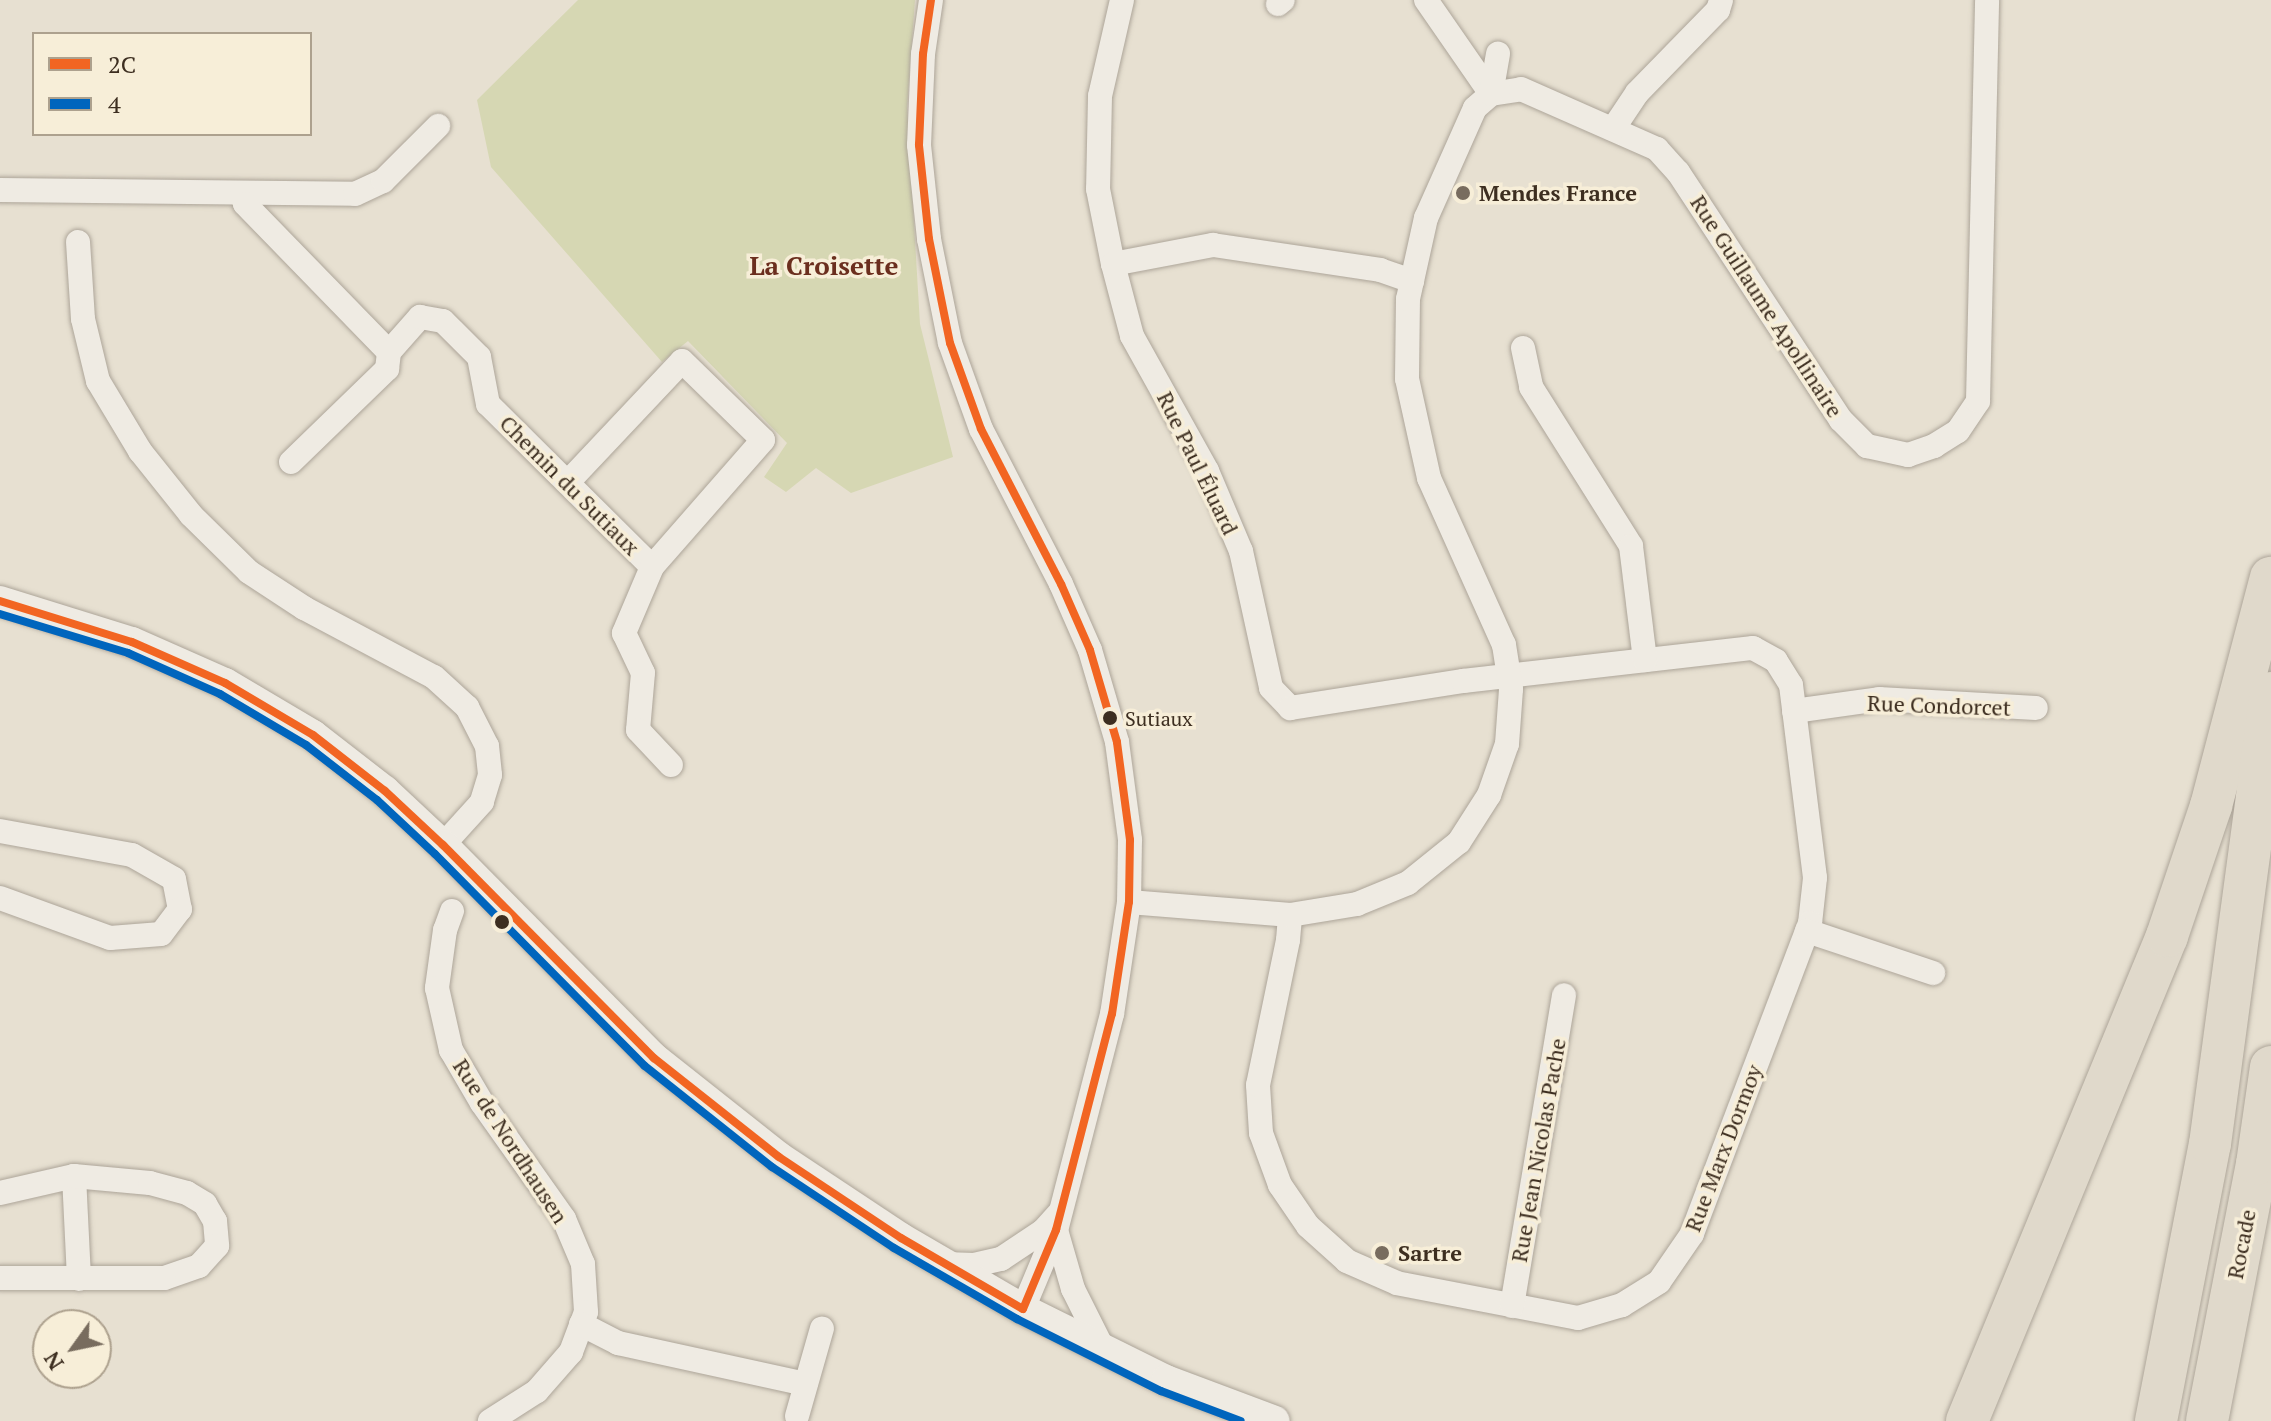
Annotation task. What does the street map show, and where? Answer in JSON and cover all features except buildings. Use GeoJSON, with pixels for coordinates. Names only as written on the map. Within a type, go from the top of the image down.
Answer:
{"type":"FeatureCollection","features":[{"type":"Feature","properties":{"kind":"highway"},"geometry":{"type":"LineString","coordinates":[[1967,1421],[2167,936],[2211,806],[2271,578]]}},
{"type":"Feature","properties":{"kind":"highway"},"geometry":{"type":"LineString","coordinates":[[2156,1421],[2210,1144],[2271,693]]}},
{"type":"Feature","properties":{"kind":"highway","name":"Rocade"},"geometry":{"type":"LineString","coordinates":[[2207,1421],[2257,1164],[2271,1067]]}},
{"type":"Feature","properties":{"kind":"street"},"geometry":{"type":"LineString","coordinates":[[931,0],[923,54],[919,145],[929,239],[950,343],[981,429],[1061,584],[1090,650],[1117,742],[1130,840],[1129,902],[1112,1014],[1058,1221],[1023,1309]]}},
{"type":"Feature","properties":{"kind":"street","name":"Rue Paul Éluard"},"geometry":{"type":"LineString","coordinates":[[1122,0],[1100,96],[1098,189],[1113,264],[1132,336],[1207,471],[1241,551],[1271,688],[1290,708],[1509,677]]}},
{"type":"Feature","properties":{"kind":"street"},"geometry":{"type":"LineString","coordinates":[[1426,0],[1491,94]]}},
{"type":"Feature","properties":{"kind":"street"},"geometry":{"type":"LineString","coordinates":[[1613,129],[1637,93],[1718,10],[1721,0]]}},
{"type":"Feature","properties":{"kind":"street","name":"Rue Guillaume Apollinaire"},"geometry":{"type":"LineString","coordinates":[[1491,94],[1521,89],[1657,149],[1678,172],[1841,420],[1867,446],[1908,455],[1934,446],[1958,431],[1978,401],[1987,0]]}},
{"type":"Feature","properties":{"kind":"street"},"geometry":{"type":"LineString","coordinates":[[1129,902],[1290,915],[1357,904],[1408,883],[1459,842],[1489,795],[1507,744],[1511,689],[1504,645],[1429,478],[1407,379],[1412,281],[1426,218],[1475,108],[1491,94],[1498,54]]}},
{"type":"Feature","properties":{"kind":"street"},"geometry":{"type":"LineString","coordinates":[[0,190],[355,194],[383,181],[438,126]]}},
{"type":"Feature","properties":{"kind":"street"},"geometry":{"type":"LineString","coordinates":[[242,194],[245,204],[389,352],[387,369],[291,462]]}},
{"type":"Feature","properties":{"kind":"street"},"geometry":{"type":"LineString","coordinates":[[78,242],[83,319],[98,381],[140,451],[191,515],[249,572],[304,608],[434,677],[467,707],[487,746],[490,775],[482,802],[443,845]]}},
{"type":"Feature","properties":{"kind":"street"},"geometry":{"type":"LineString","coordinates":[[1113,264],[1213,245],[1380,270],[1412,281]]}},
{"type":"Feature","properties":{"kind":"street","name":"Chemin du Sutiaux"},"geometry":{"type":"LineString","coordinates":[[389,352],[420,317],[443,321],[479,357],[488,404],[652,567]]}},
{"type":"Feature","properties":{"kind":"street"},"geometry":{"type":"LineString","coordinates":[[1523,348],[1531,387],[1631,546],[1645,660]]}},
{"type":"Feature","properties":{"kind":"street"},"geometry":{"type":"LineString","coordinates":[[568,482],[682,361],[763,440],[652,567],[624,633],[643,673],[638,730],[671,765]]}},
{"type":"Feature","properties":{"kind":"street"},"geometry":{"type":"LineString","coordinates":[[0,601],[132,642],[225,683],[313,735],[385,791],[443,845],[654,1058],[779,1157],[945,1264],[1023,1309],[1166,1380],[1275,1421]]}},
{"type":"Feature","properties":{"kind":"street","name":"Rue Marx Dormoy"},"geometry":{"type":"LineString","coordinates":[[1290,915],[1288,940],[1258,1085],[1261,1133],[1280,1185],[1308,1226],[1347,1261],[1397,1283],[1578,1318],[1622,1305],[1659,1282],[1692,1234],[1807,931],[1815,878],[1791,685],[1776,661],[1753,648],[1509,677]]}},
{"type":"Feature","properties":{"kind":"street","name":"Rue Condorcet"},"geometry":{"type":"LineString","coordinates":[[1794,711],[1879,699],[2036,708]]}},
{"type":"Feature","properties":{"kind":"street"},"geometry":{"type":"LineString","coordinates":[[0,831],[132,855],[174,879],[180,909],[161,934],[110,938],[0,898]]}},
{"type":"Feature","properties":{"kind":"street","name":"Rue de Nordhausen"},"geometry":{"type":"LineString","coordinates":[[452,911],[445,930],[437,988],[451,1050],[482,1103],[564,1219],[583,1264],[586,1312],[571,1352],[537,1391],[490,1421]]}},
{"type":"Feature","properties":{"kind":"street"},"geometry":{"type":"LineString","coordinates":[[1807,931],[1933,973]]}},
{"type":"Feature","properties":{"kind":"street","name":"Rue Jean Nicolas Pache"},"geometry":{"type":"LineString","coordinates":[[1512,1306],[1564,995]]}},
{"type":"Feature","properties":{"kind":"street"},"geometry":{"type":"LineString","coordinates":[[74,1176],[79,1279]]}},
{"type":"Feature","properties":{"kind":"street"},"geometry":{"type":"LineString","coordinates":[[0,1193],[74,1176],[150,1183],[187,1193],[205,1204],[215,1221],[217,1246],[199,1266],[164,1278],[0,1278]]}},
{"type":"Feature","properties":{"kind":"street"},"geometry":{"type":"LineString","coordinates":[[945,1264],[974,1265],[1001,1259],[1058,1221]]}},
{"type":"Feature","properties":{"kind":"street"},"geometry":{"type":"LineString","coordinates":[[1058,1221],[1073,1289],[1103,1349]]}},
{"type":"Feature","properties":{"kind":"street"},"geometry":{"type":"LineString","coordinates":[[581,1324],[618,1343],[806,1384]]}},
{"type":"Feature","properties":{"kind":"street"},"geometry":{"type":"LineString","coordinates":[[797,1416],[822,1328]]}},
{"type":"Feature","properties":{"kind":"green space"},"geometry":{"type":"Polygon","coordinates":[[[578,0],[915,0],[907,107],[920,324],[953,457],[851,493],[816,468],[786,492],[764,477],[787,443],[688,341],[662,362],[491,167],[477,100],[578,0]]]}},
{"type":"Feature","properties":{"kind":"transit line","name":"2C"},"geometry":{"type":"LineString","coordinates":[[0,601],[132,642],[225,683],[313,735],[385,791],[443,845],[654,1058],[779,1157],[901,1238],[1023,1309],[1056,1230],[1112,1014],[1129,902],[1130,840],[1117,742],[1090,650],[1061,584],[981,429],[950,343],[929,239],[919,145],[923,54],[931,0]]}},
{"type":"Feature","properties":{"kind":"transit line","name":"4"},"geometry":{"type":"LineString","coordinates":[[0,614],[128,653],[220,694],[306,745],[377,800],[435,854],[645,1066],[772,1167],[894,1248],[1017,1319],[1161,1391],[1241,1421]]}},
{"type":"Feature","properties":{"kind":"place","name":"Mendes France"},"geometry":{"type":"Point","coordinates":[1463,193]}},
{"type":"Feature","properties":{"kind":"place","name":"Sutiaux"},"geometry":{"type":"Point","coordinates":[1110,718]}},
{"type":"Feature","properties":{"kind":"place","name":"Sartre"},"geometry":{"type":"Point","coordinates":[1382,1253]}},
{"type":"Feature","properties":{"kind":"district","name":"La Croisette"},"geometry":{"type":"Point","coordinates":[824,266]}}]}
